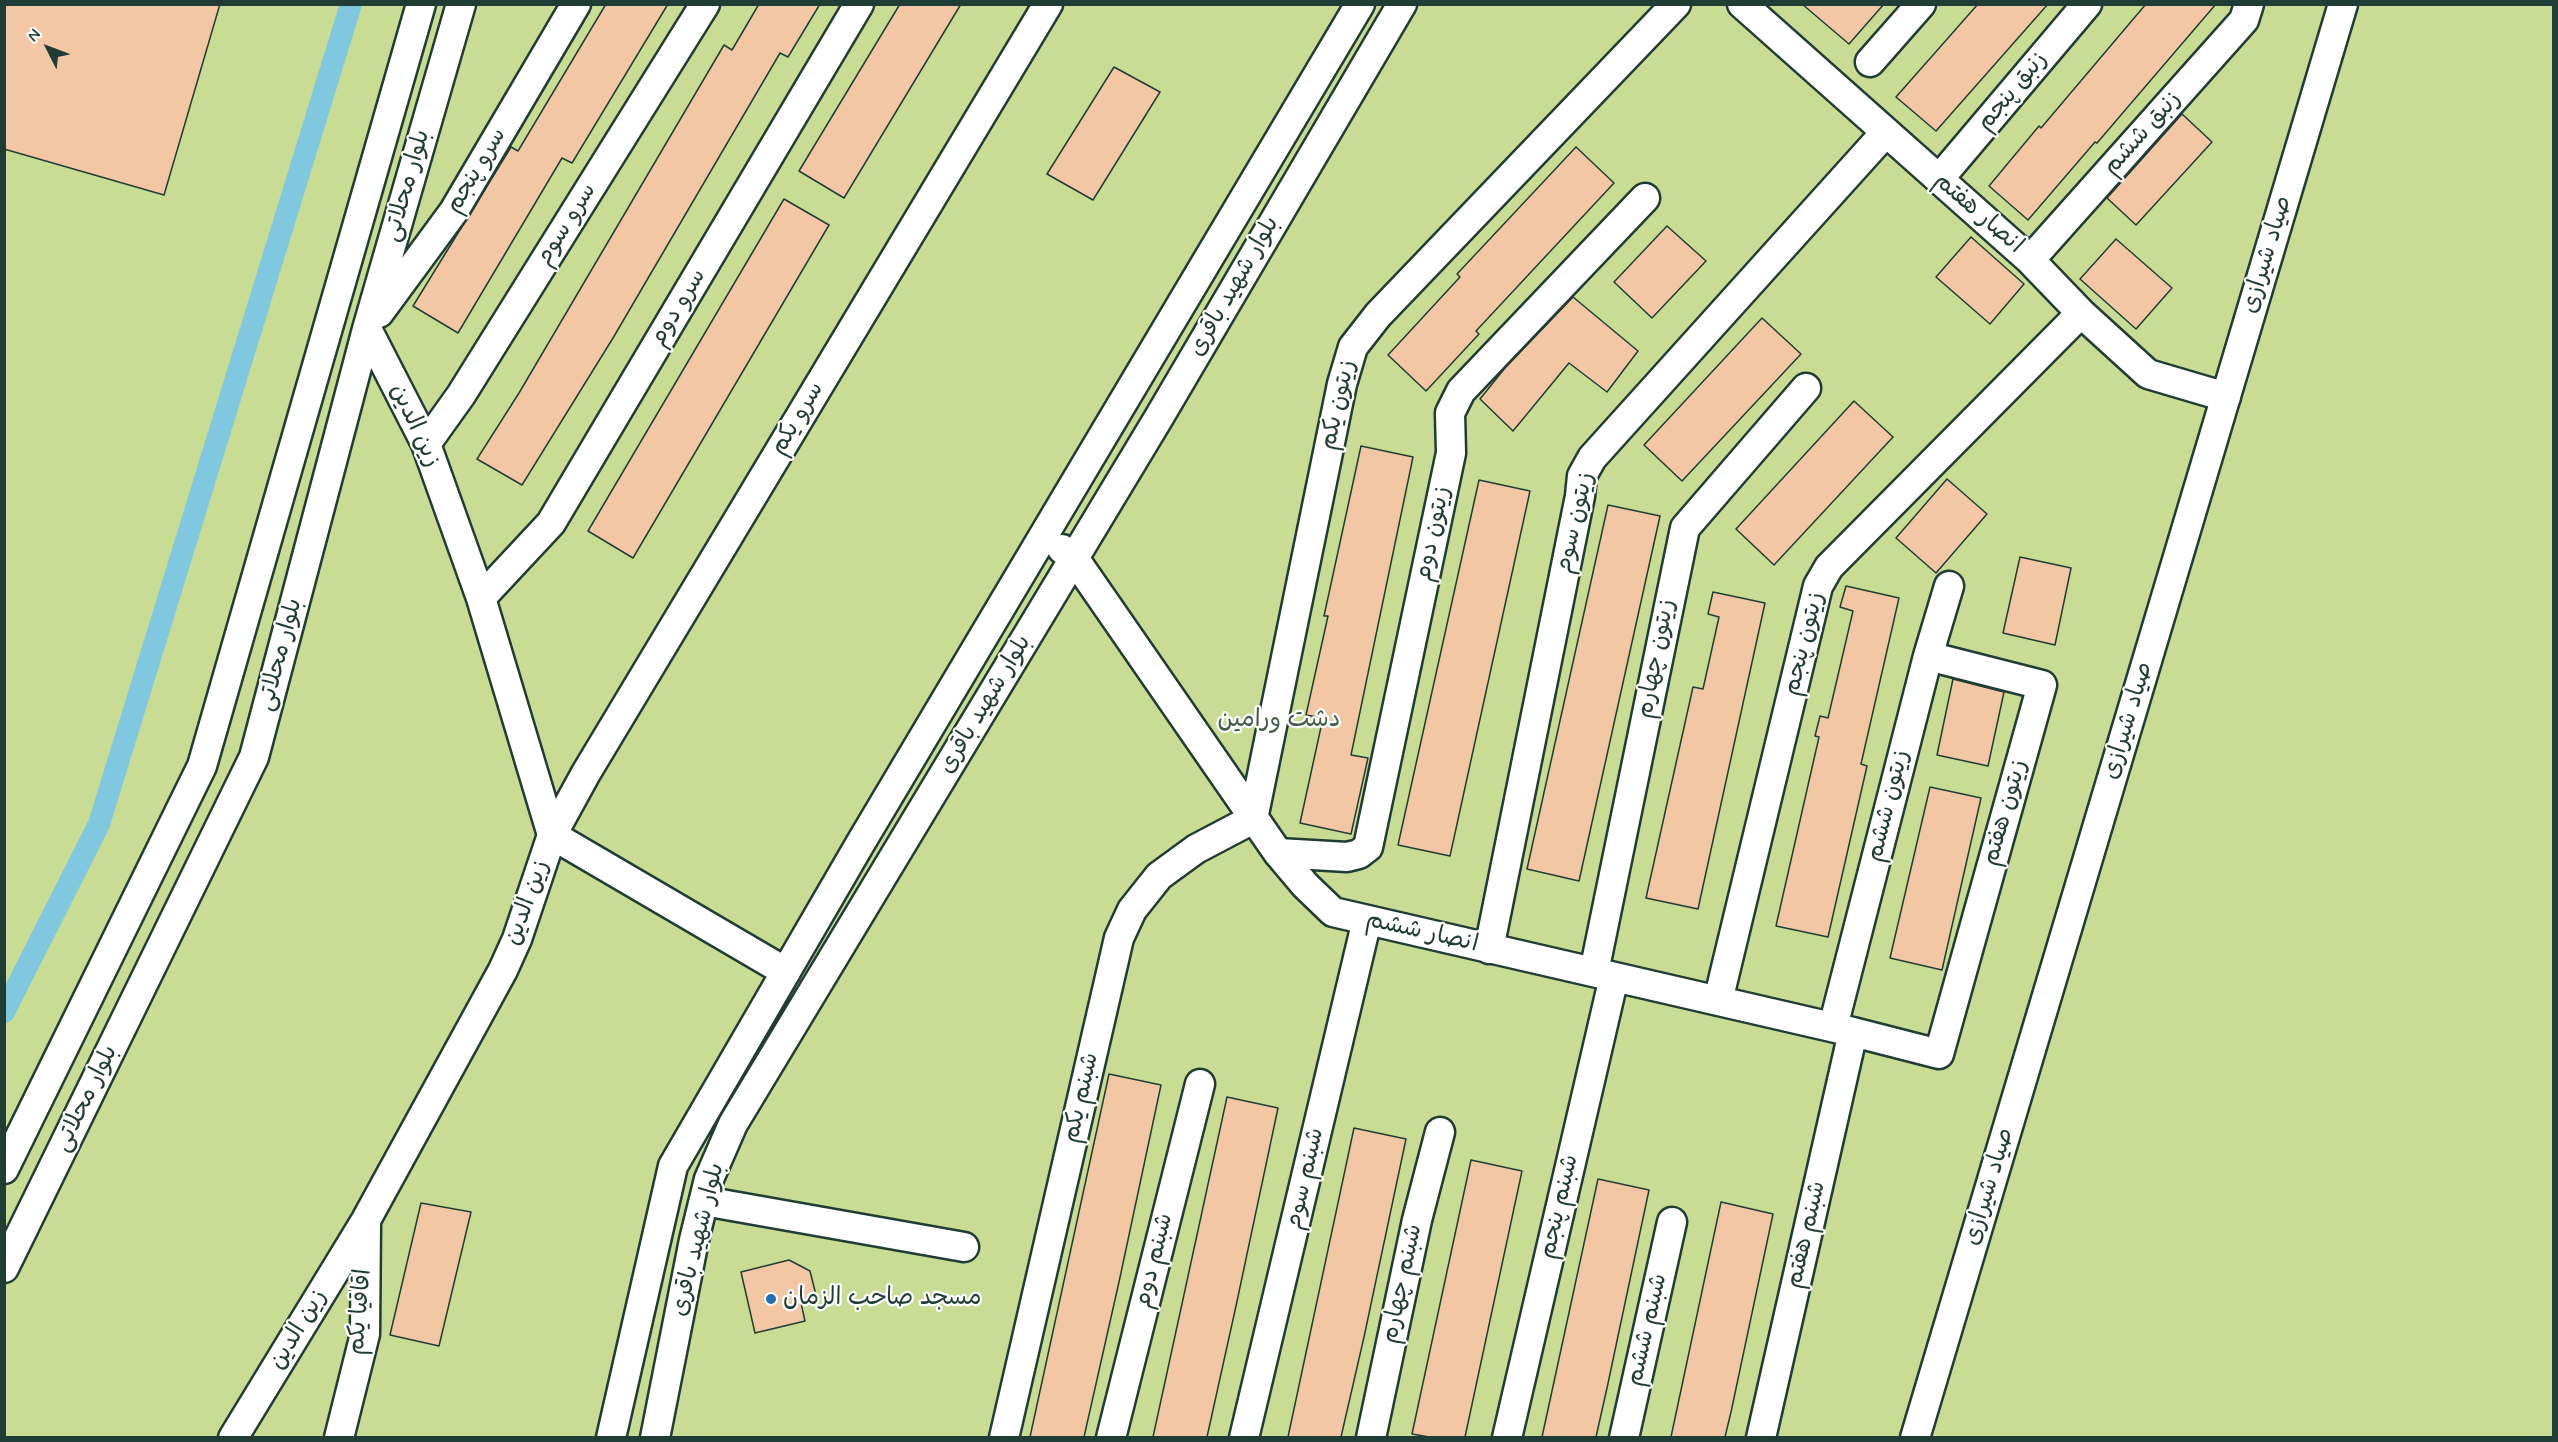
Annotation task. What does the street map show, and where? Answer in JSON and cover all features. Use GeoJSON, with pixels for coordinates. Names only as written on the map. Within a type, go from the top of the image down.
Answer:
{"type":"FeatureCollection","features":[{"type":"Feature","properties":{"kind":"street","name":"بلوار محلاتی"},"geometry":{"type":"LineString","coordinates":[[4,1169],[202,766],[421,4]]}},
{"type":"Feature","properties":{"kind":"street","name":"بلوار محلاتی"},"geometry":{"type":"LineString","coordinates":[[4,1268],[254,757],[367,329],[461,4]]}},
{"type":"Feature","properties":{"kind":"street","name":"سرو پنجم"},"geometry":{"type":"LineString","coordinates":[[367,329],[454,211],[576,4]]}},
{"type":"Feature","properties":{"kind":"street","name":"سرو سوم"},"geometry":{"type":"LineString","coordinates":[[426,444],[467,385],[705,4]]}},
{"type":"Feature","properties":{"kind":"street","name":"سرو دوم"},"geometry":{"type":"LineString","coordinates":[[482,598],[551,523],[859,4]]}},
{"type":"Feature","properties":{"kind":"street","name":"سرو یکم"},"geometry":{"type":"LineString","coordinates":[[552,835],[586,772],[1048,4]]}},
{"type":"Feature","properties":{"kind":"street","name":"بلوار شهید باقری"},"geometry":{"type":"LineString","coordinates":[[611,1437],[673,1166],[1043,536],[1360,4]]}},
{"type":"Feature","properties":{"kind":"street","name":"بلوار شهید باقری"},"geometry":{"type":"LineString","coordinates":[[655,1437],[709,1179],[733,1124],[1074,558],[1402,4]]}},
{"type":"Feature","properties":{"kind":"street","name":"زیتون یکم"},"geometry":{"type":"LineString","coordinates":[[1253,819],[1342,384],[1353,347],[1378,315],[1676,4]]}},
{"type":"Feature","properties":{"kind":"street","name":"انصار هفتم"},"geometry":{"type":"LineString","coordinates":[[1742,4],[2030,260],[2081,314],[2148,374],[2226,397]]}},
{"type":"Feature","properties":{"kind":"street"},"geometry":{"type":"LineString","coordinates":[[1870,62],[1921,4]]}},
{"type":"Feature","properties":{"kind":"street","name":"زنبق پنجم"},"geometry":{"type":"LineString","coordinates":[[1939,179],[2087,4]]}},
{"type":"Feature","properties":{"kind":"street","name":"زنبق ششم"},"geometry":{"type":"LineString","coordinates":[[2030,260],[2244,20],[2249,4]]}},
{"type":"Feature","properties":{"kind":"street","name":"صیاد شیرازی"},"geometry":{"type":"LineString","coordinates":[[1915,1437],[2343,4]]}},
{"type":"Feature","properties":{"kind":"street","name":"زیتون سوم"},"geometry":{"type":"LineString","coordinates":[[1489,949],[1580,496],[1582,476],[1592,458],[1886,132]]}},
{"type":"Feature","properties":{"kind":"street","name":"زیتون دوم"},"geometry":{"type":"LineString","coordinates":[[1278,853],[1347,857],[1359,854],[1368,847],[1451,453],[1450,413],[1461,391],[1645,198]]}},
{"type":"Feature","properties":{"kind":"street","name":"زیتون پنجم"},"geometry":{"type":"LineString","coordinates":[[1718,1000],[1818,586],[1829,567],[2081,314]]}},
{"type":"Feature","properties":{"kind":"street"},"geometry":{"type":"LineString","coordinates":[[329,322],[367,329]]}},
{"type":"Feature","properties":{"kind":"street","name":"زین الدین"},"geometry":{"type":"LineString","coordinates":[[233,1437],[366,1220],[508,960],[552,835],[482,598],[426,444],[367,329]]}},
{"type":"Feature","properties":{"kind":"street","name":"زیتون چهارم"},"geometry":{"type":"LineString","coordinates":[[1604,975],[1685,528],[1806,388]]}},
{"type":"Feature","properties":{"kind":"street"},"geometry":{"type":"LineString","coordinates":[[1043,536],[1074,558]]}},
{"type":"Feature","properties":{"kind":"street","name":"انصار ششم"},"geometry":{"type":"LineString","coordinates":[[1074,558],[1253,819],[1305,885],[1333,912],[1843,1029],[1939,1054]]}},
{"type":"Feature","properties":{"kind":"street","name":"زیتون ششم"},"geometry":{"type":"LineString","coordinates":[[1843,1029],[1928,656],[1949,586]]}},
{"type":"Feature","properties":{"kind":"street","name":"زیتون هفتم"},"geometry":{"type":"LineString","coordinates":[[1928,656],[2042,685],[1939,1054]]}},
{"type":"Feature","properties":{"kind":"street","name":"شبنم یکم"},"geometry":{"type":"LineString","coordinates":[[1004,1437],[1119,938],[1132,910],[1159,876],[1196,849],[1253,819]]}},
{"type":"Feature","properties":{"kind":"street"},"geometry":{"type":"LineString","coordinates":[[552,835],[786,972]]}},
{"type":"Feature","properties":{"kind":"street","name":"شبنم سوم"},"geometry":{"type":"LineString","coordinates":[[1244,1437],[1367,920]]}},
{"type":"Feature","properties":{"kind":"street","name":"شبنم پنجم"},"geometry":{"type":"LineString","coordinates":[[1507,1437],[1604,975]]}},
{"type":"Feature","properties":{"kind":"street","name":"شبنم هفتم"},"geometry":{"type":"LineString","coordinates":[[1761,1437],[1843,1029]]}},
{"type":"Feature","properties":{"kind":"street","name":"شبنم دوم"},"geometry":{"type":"LineString","coordinates":[[1111,1437],[1200,1084]]}},
{"type":"Feature","properties":{"kind":"street","name":"شبنم چهارم"},"geometry":{"type":"LineString","coordinates":[[1371,1437],[1417,1220],[1440,1132]]}},
{"type":"Feature","properties":{"kind":"street"},"geometry":{"type":"LineString","coordinates":[[704,1201],[964,1247]]}},
{"type":"Feature","properties":{"kind":"street","name":"اقاقیا یکم"},"geometry":{"type":"LineString","coordinates":[[339,1437],[365,1334],[366,1220]]}},
{"type":"Feature","properties":{"kind":"street","name":"شبنم ششم"},"geometry":{"type":"LineString","coordinates":[[1624,1437],[1672,1222]]}},
{"type":"Feature","properties":{"kind":"green space","name":"دشت ورامین"},"geometry":{"type":"Polygon","coordinates":[[[5,5],[2553,5],[2553,1437],[5,1437],[5,5]]]}},
{"type":"Feature","properties":{"kind":"building"},"geometry":{"type":"Polygon","coordinates":[[[4,4],[220,4],[164,195],[4,149],[4,4]]]}},
{"type":"Feature","properties":{"kind":"building"},"geometry":{"type":"Polygon","coordinates":[[[606,4],[668,4],[572,163],[562,158],[458,333],[413,306],[511,147],[518,151],[606,4]]]}},
{"type":"Feature","properties":{"kind":"building"},"geometry":{"type":"Polygon","coordinates":[[[759,4],[820,4],[788,57],[780,53],[613,338],[522,485],[477,459],[519,393],[724,45],[732,50],[759,4]]]}},
{"type":"Feature","properties":{"kind":"building"},"geometry":{"type":"Polygon","coordinates":[[[900,4],[961,4],[844,198],[799,171],[900,4]]]}},
{"type":"Feature","properties":{"kind":"building"},"geometry":{"type":"Polygon","coordinates":[[[1802,4],[1884,4],[1849,44],[1802,4]]]}},
{"type":"Feature","properties":{"kind":"building"},"geometry":{"type":"Polygon","coordinates":[[[1978,4],[2048,4],[1936,131],[1896,97],[1978,4]]]}},
{"type":"Feature","properties":{"kind":"building"},"geometry":{"type":"Polygon","coordinates":[[[2146,4],[2216,4],[2028,220],[1989,186],[2146,4]]]}},
{"type":"Feature","properties":{"kind":"building"},"geometry":{"type":"Polygon","coordinates":[[[1114,67],[1160,92],[1093,200],[1047,174],[1114,67]]]}},
{"type":"Feature","properties":{"kind":"building"},"geometry":{"type":"Polygon","coordinates":[[[2182,114],[2212,142],[2136,225],[2107,198],[2182,114]]]}},
{"type":"Feature","properties":{"kind":"building"},"geometry":{"type":"Polygon","coordinates":[[[1576,147],[1614,183],[1476,331],[1479,334],[1426,391],[1388,355],[1460,277],[1457,274],[1576,147]]]}},
{"type":"Feature","properties":{"kind":"building"},"geometry":{"type":"Polygon","coordinates":[[[784,199],[829,225],[633,558],[588,531],[784,199]]]}},
{"type":"Feature","properties":{"kind":"building"},"geometry":{"type":"Polygon","coordinates":[[[1667,226],[1706,261],[1652,318],[1614,282],[1667,226]]]}},
{"type":"Feature","properties":{"kind":"building"},"geometry":{"type":"Polygon","coordinates":[[[1971,237],[2024,284],[1990,324],[1936,277],[1971,237]]]}},
{"type":"Feature","properties":{"kind":"building"},"geometry":{"type":"Polygon","coordinates":[[[2116,239],[2172,288],[2136,329],[2080,279],[2116,239]]]}},
{"type":"Feature","properties":{"kind":"building"},"geometry":{"type":"Polygon","coordinates":[[[1573,297],[1638,351],[1607,392],[1569,363],[1513,431],[1480,399],[1505,368],[1573,297]]]}},
{"type":"Feature","properties":{"kind":"building"},"geometry":{"type":"Polygon","coordinates":[[[1762,318],[1801,354],[1682,481],[1644,445],[1762,318]]]}},
{"type":"Feature","properties":{"kind":"building"},"geometry":{"type":"Polygon","coordinates":[[[1854,401],[1893,437],[1774,565],[1736,529],[1854,401]]]}},
{"type":"Feature","properties":{"kind":"building"},"geometry":{"type":"Polygon","coordinates":[[[1361,446],[1413,457],[1351,755],[1368,758],[1351,834],[1300,823],[1323,718],[1306,715],[1328,616],[1324,616],[1361,446]]]}},
{"type":"Feature","properties":{"kind":"building"},"geometry":{"type":"Polygon","coordinates":[[[1947,479],[1987,514],[1936,573],[1896,538],[1947,479]]]}},
{"type":"Feature","properties":{"kind":"building"},"geometry":{"type":"Polygon","coordinates":[[[1479,480],[1530,491],[1450,856],[1398,845],[1479,480]]]}},
{"type":"Feature","properties":{"kind":"building"},"geometry":{"type":"Polygon","coordinates":[[[1608,505],[1660,516],[1579,881],[1527,869],[1608,505]]]}},
{"type":"Feature","properties":{"kind":"building"},"geometry":{"type":"Polygon","coordinates":[[[2020,557],[2071,568],[2055,645],[2003,633],[2020,557]]]}},
{"type":"Feature","properties":{"kind":"building"},"geometry":{"type":"Polygon","coordinates":[[[1846,586],[1899,598],[1861,764],[1867,766],[1828,937],[1776,926],[1819,737],[1815,736],[1820,716],[1828,718],[1853,611],[1840,607],[1846,586]]]}},
{"type":"Feature","properties":{"kind":"building"},"geometry":{"type":"Polygon","coordinates":[[[1713,592],[1765,603],[1698,909],[1646,898],[1693,687],[1703,689],[1719,617],[1708,614],[1713,592]]]}},
{"type":"Feature","properties":{"kind":"building"},"geometry":{"type":"Polygon","coordinates":[[[1953,679],[2004,692],[1988,766],[1937,755],[1953,679]]]}},
{"type":"Feature","properties":{"kind":"building"},"geometry":{"type":"Polygon","coordinates":[[[1930,787],[1981,798],[1942,970],[1890,958],[1930,787]]]}},
{"type":"Feature","properties":{"kind":"building"},"geometry":{"type":"Polygon","coordinates":[[[1109,1074],[1161,1085],[1119,1282],[1084,1437],[1030,1437],[1109,1074]]]}},
{"type":"Feature","properties":{"kind":"building"},"geometry":{"type":"Polygon","coordinates":[[[1227,1097],[1278,1108],[1236,1306],[1207,1437],[1153,1437],[1227,1097]]]}},
{"type":"Feature","properties":{"kind":"building"},"geometry":{"type":"Polygon","coordinates":[[[1354,1128],[1406,1139],[1364,1337],[1341,1437],[1288,1437],[1354,1128]]]}},
{"type":"Feature","properties":{"kind":"building"},"geometry":{"type":"Polygon","coordinates":[[[1471,1160],[1522,1171],[1465,1437],[1429,1437],[1412,1434],[1471,1160]]]}},
{"type":"Feature","properties":{"kind":"building"},"geometry":{"type":"Polygon","coordinates":[[[1598,1179],[1649,1190],[1607,1388],[1596,1437],[1542,1437],[1598,1179]]]}},
{"type":"Feature","properties":{"kind":"building"},"geometry":{"type":"Polygon","coordinates":[[[1721,1202],[1773,1214],[1731,1412],[1725,1437],[1671,1437],[1721,1202]]]}},
{"type":"Feature","properties":{"kind":"building"},"geometry":{"type":"Polygon","coordinates":[[[421,1203],[471,1212],[439,1346],[390,1335],[421,1203]]]}},
{"type":"Feature","properties":{"kind":"building","name":"مسجد صاحب الزمان"},"geometry":{"type":"Polygon","coordinates":[[[789,1260],[810,1271],[817,1299],[801,1303],[805,1321],[755,1333],[741,1272],[789,1260]]]}},
{"type":"Feature","properties":{"kind":"waterway"},"geometry":{"type":"LineString","coordinates":[[4,1012],[99,824],[351,4]]}},
{"type":"Feature","properties":{"kind":"place","name":"مسجد صاحب الزمان"},"geometry":{"type":"Point","coordinates":[771,1299]}}]}
